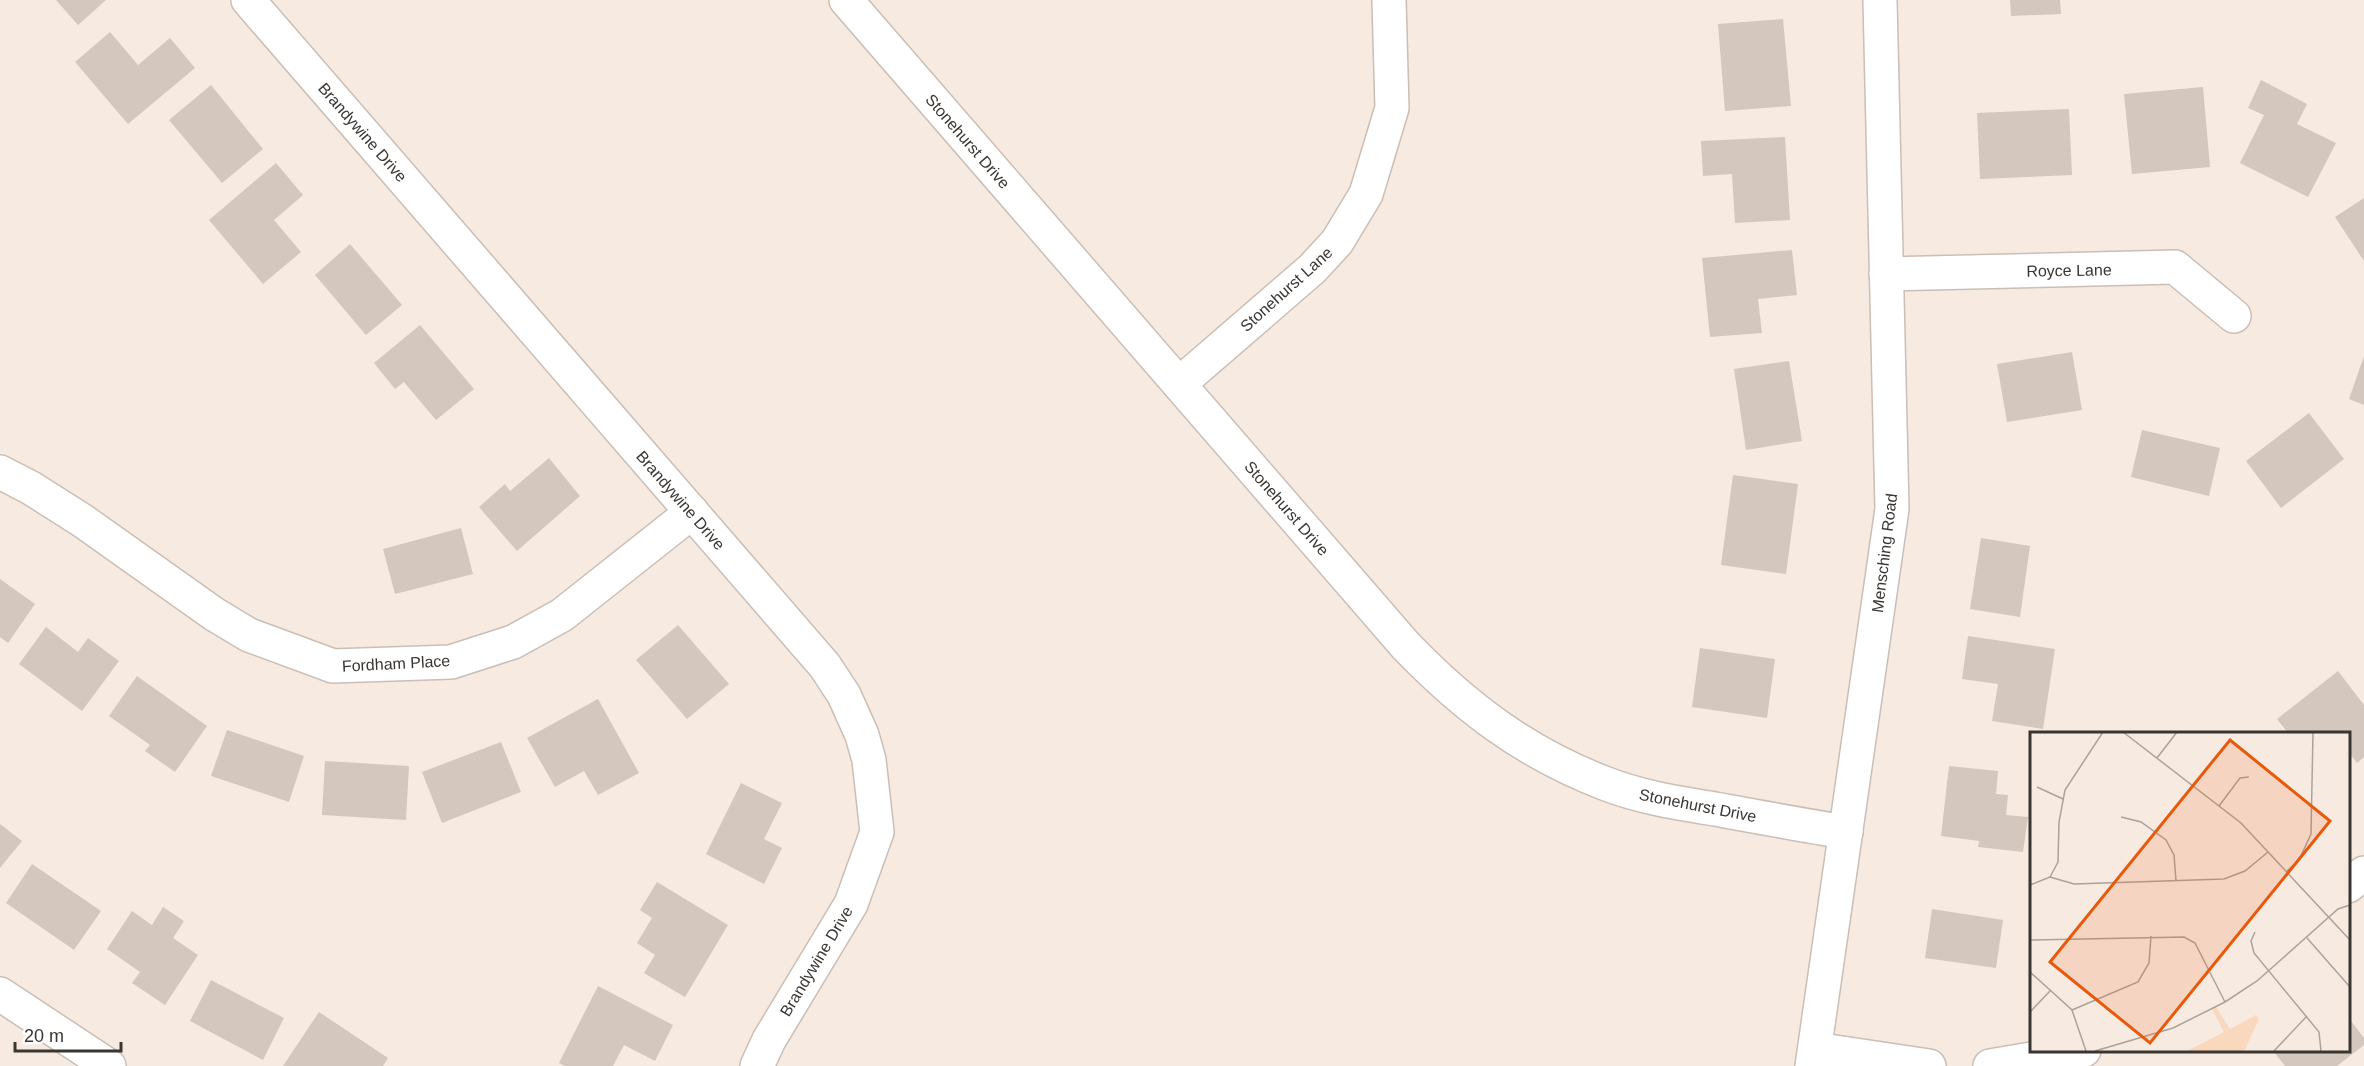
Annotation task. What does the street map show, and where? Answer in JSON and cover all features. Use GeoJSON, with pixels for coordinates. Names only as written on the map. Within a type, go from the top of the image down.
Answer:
{"type":"FeatureCollection","features":[{"type":"Feature","properties":{"kind":"street","name":"Brandywine Drive"},"geometry":{"type":"LineString","coordinates":[[248,0],[825,666],[838,685],[862,735],[877,832],[851,904],[769,1040],[757,1066]]}},
{"type":"Feature","properties":{"kind":"street","name":"Stonehurst Drive"},"geometry":{"type":"LineString","coordinates":[[846,0],[1406,646],[1444,685],[1476,712],[1539,753],[1605,783],[1660,800],[1846,832]]}},
{"type":"Feature","properties":{"kind":"street","name":"Stonehurst Lane"},"geometry":{"type":"LineString","coordinates":[[1179,384],[1312,269],[1337,242],[1360,204],[1376,169],[1392,108],[1389,0]]}},
{"type":"Feature","properties":{"kind":"street","name":"Mensching Road"},"geometry":{"type":"LineString","coordinates":[[1814,1057],[1892,509],[1880,0]]}},
{"type":"Feature","properties":{"kind":"street","name":"Royce Lane"},"geometry":{"type":"LineString","coordinates":[[1886,274],[2175,267],[2234,316]]}},
{"type":"Feature","properties":{"kind":"street","name":"Fordham Place"},"geometry":{"type":"LineString","coordinates":[[0,472],[31,488],[83,521],[214,614],[249,635],[333,666],[451,662],[513,642],[562,615],[692,512]]}},
{"type":"Feature","properties":{"kind":"street"},"geometry":{"type":"LineString","coordinates":[[2349,885],[2364,873]]}},
{"type":"Feature","properties":{"kind":"street"},"geometry":{"type":"LineString","coordinates":[[0,994],[109,1066]]}},
{"type":"Feature","properties":{"kind":"street"},"geometry":{"type":"LineString","coordinates":[[1990,1066],[2078,1051]]}},
{"type":"Feature","properties":{"kind":"street"},"geometry":{"type":"LineString","coordinates":[[1814,1057],[1929,1066]]}},
{"type":"Feature","properties":{"kind":"building"},"geometry":{"type":"Polygon","coordinates":[[[56,0],[106,0],[78,25],[56,0]]]}},
{"type":"Feature","properties":{"kind":"building"},"geometry":{"type":"Polygon","coordinates":[[[2010,0],[2060,0],[2061,14],[2011,16],[2010,0]]]}},
{"type":"Feature","properties":{"kind":"building"},"geometry":{"type":"Polygon","coordinates":[[[1783,19],[1791,106],[1725,111],[1718,24],[1783,19]]]}},
{"type":"Feature","properties":{"kind":"building"},"geometry":{"type":"Polygon","coordinates":[[[110,32],[138,65],[170,38],[195,68],[128,124],[75,62],[110,32]]]}},
{"type":"Feature","properties":{"kind":"building"},"geometry":{"type":"Polygon","coordinates":[[[2261,80],[2307,104],[2297,124],[2336,143],[2308,197],[2240,163],[2264,115],[2248,108],[2261,80]]]}},
{"type":"Feature","properties":{"kind":"building"},"geometry":{"type":"Polygon","coordinates":[[[211,85],[263,149],[222,183],[169,120],[211,85]]]}},
{"type":"Feature","properties":{"kind":"building"},"geometry":{"type":"Polygon","coordinates":[[[2203,87],[2210,167],[2132,174],[2124,94],[2203,87]]]}},
{"type":"Feature","properties":{"kind":"building"},"geometry":{"type":"Polygon","coordinates":[[[2069,109],[2072,175],[1980,179],[1977,113],[2069,109]]]}},
{"type":"Feature","properties":{"kind":"building"},"geometry":{"type":"Polygon","coordinates":[[[1785,137],[1790,220],[1735,223],[1732,174],[1703,176],[1701,141],[1785,137]]]}},
{"type":"Feature","properties":{"kind":"building"},"geometry":{"type":"Polygon","coordinates":[[[276,163],[303,195],[274,220],[301,252],[263,284],[209,220],[276,163]]]}},
{"type":"Feature","properties":{"kind":"building"},"geometry":{"type":"Polygon","coordinates":[[[2364,198],[2364,261],[2335,217],[2364,198]]]}},
{"type":"Feature","properties":{"kind":"building"},"geometry":{"type":"Polygon","coordinates":[[[350,244],[402,305],[366,335],[315,275],[350,244]]]}},
{"type":"Feature","properties":{"kind":"building"},"geometry":{"type":"Polygon","coordinates":[[[1792,250],[1797,295],[1758,299],[1762,333],[1710,337],[1702,258],[1792,250]]]}},
{"type":"Feature","properties":{"kind":"building"},"geometry":{"type":"Polygon","coordinates":[[[420,325],[474,389],[436,420],[404,382],[395,389],[374,363],[420,325]]]}},
{"type":"Feature","properties":{"kind":"building"},"geometry":{"type":"Polygon","coordinates":[[[2072,352],[2082,410],[2007,422],[1997,364],[2072,352]]]}},
{"type":"Feature","properties":{"kind":"building"},"geometry":{"type":"Polygon","coordinates":[[[2364,356],[2364,405],[2349,399],[2364,356]]]}},
{"type":"Feature","properties":{"kind":"building"},"geometry":{"type":"Polygon","coordinates":[[[1789,361],[1802,441],[1746,450],[1734,369],[1789,361]]]}},
{"type":"Feature","properties":{"kind":"building"},"geometry":{"type":"Polygon","coordinates":[[[2309,413],[2344,459],[2281,508],[2246,461],[2309,413]]]}},
{"type":"Feature","properties":{"kind":"building"},"geometry":{"type":"Polygon","coordinates":[[[2142,430],[2220,448],[2209,496],[2131,477],[2142,430]]]}},
{"type":"Feature","properties":{"kind":"building"},"geometry":{"type":"Polygon","coordinates":[[[549,458],[580,496],[517,551],[479,507],[505,484],[510,491],[549,458]]]}},
{"type":"Feature","properties":{"kind":"building"},"geometry":{"type":"Polygon","coordinates":[[[1733,475],[1798,484],[1786,574],[1721,565],[1733,475]]]}},
{"type":"Feature","properties":{"kind":"building"},"geometry":{"type":"Polygon","coordinates":[[[461,528],[473,574],[395,594],[383,549],[461,528]]]}},
{"type":"Feature","properties":{"kind":"building"},"geometry":{"type":"Polygon","coordinates":[[[1981,538],[2030,546],[2020,617],[1970,609],[1981,538]]]}},
{"type":"Feature","properties":{"kind":"building"},"geometry":{"type":"Polygon","coordinates":[[[0,579],[35,604],[8,643],[0,637],[0,579]]]}},
{"type":"Feature","properties":{"kind":"building"},"geometry":{"type":"Polygon","coordinates":[[[678,625],[729,684],[687,719],[636,660],[678,625]]]}},
{"type":"Feature","properties":{"kind":"building"},"geometry":{"type":"Polygon","coordinates":[[[46,627],[78,652],[88,638],[119,661],[82,711],[19,664],[46,627]]]}},
{"type":"Feature","properties":{"kind":"building"},"geometry":{"type":"Polygon","coordinates":[[[1968,636],[2055,649],[2043,729],[1992,721],[1998,684],[1962,679],[1968,636]]]}},
{"type":"Feature","properties":{"kind":"building"},"geometry":{"type":"Polygon","coordinates":[[[1700,648],[1775,659],[1767,718],[1692,707],[1700,648]]]}},
{"type":"Feature","properties":{"kind":"building"},"geometry":{"type":"Polygon","coordinates":[[[2338,671],[2364,705],[2364,757],[2357,763],[2349,752],[2349,732],[2287,732],[2277,719],[2338,671]]]}},
{"type":"Feature","properties":{"kind":"building"},"geometry":{"type":"Polygon","coordinates":[[[137,676],[207,726],[175,772],[145,751],[150,745],[109,716],[137,676]]]}},
{"type":"Feature","properties":{"kind":"building"},"geometry":{"type":"Polygon","coordinates":[[[598,699],[639,773],[598,795],[584,771],[555,787],[527,738],[598,699]]]}},
{"type":"Feature","properties":{"kind":"building"},"geometry":{"type":"Polygon","coordinates":[[[227,730],[304,756],[289,802],[211,776],[227,730]]]}},
{"type":"Feature","properties":{"kind":"building"},"geometry":{"type":"Polygon","coordinates":[[[501,742],[521,792],[442,823],[422,772],[501,742]]]}},
{"type":"Feature","properties":{"kind":"building"},"geometry":{"type":"Polygon","coordinates":[[[325,761],[409,766],[406,820],[322,815],[325,761]]]}},
{"type":"Feature","properties":{"kind":"building"},"geometry":{"type":"Polygon","coordinates":[[[1949,766],[1998,771],[1996,794],[2008,795],[2006,815],[2028,817],[2023,852],[1978,847],[1979,841],[1941,836],[1949,766]]]}},
{"type":"Feature","properties":{"kind":"building"},"geometry":{"type":"Polygon","coordinates":[[[741,783],[782,803],[764,839],[782,848],[764,884],[706,854],[741,783]]]}},
{"type":"Feature","properties":{"kind":"building"},"geometry":{"type":"Polygon","coordinates":[[[0,824],[22,841],[0,868],[0,824]]]}},
{"type":"Feature","properties":{"kind":"building"},"geometry":{"type":"Polygon","coordinates":[[[32,864],[101,911],[74,950],[6,903],[32,864]]]}},
{"type":"Feature","properties":{"kind":"building"},"geometry":{"type":"Polygon","coordinates":[[[657,882],[728,925],[685,997],[644,973],[655,955],[637,943],[652,918],[640,910],[657,882]]]}},
{"type":"Feature","properties":{"kind":"building"},"geometry":{"type":"Polygon","coordinates":[[[163,907],[184,921],[173,938],[198,955],[165,1005],[132,983],[140,972],[107,949],[132,911],[152,925],[163,907]]]}},
{"type":"Feature","properties":{"kind":"building"},"geometry":{"type":"Polygon","coordinates":[[[1932,909],[2003,920],[1996,968],[1925,958],[1932,909]]]}},
{"type":"Feature","properties":{"kind":"building"},"geometry":{"type":"Polygon","coordinates":[[[211,980],[284,1018],[263,1060],[190,1021],[211,980]]]}},
{"type":"Feature","properties":{"kind":"building"},"geometry":{"type":"Polygon","coordinates":[[[598,986],[673,1025],[655,1061],[624,1045],[613,1066],[565,1066],[559,1063],[598,986]]]}},
{"type":"Feature","properties":{"kind":"building"},"geometry":{"type":"Polygon","coordinates":[[[319,1012],[388,1058],[383,1066],[283,1066],[319,1012]]]}},
{"type":"Feature","properties":{"kind":"building"},"geometry":{"type":"Polygon","coordinates":[[[2349,1018],[2364,1038],[2364,1045],[2337,1066],[2285,1066],[2274,1052],[2349,1051],[2349,1018]]]}}]}
